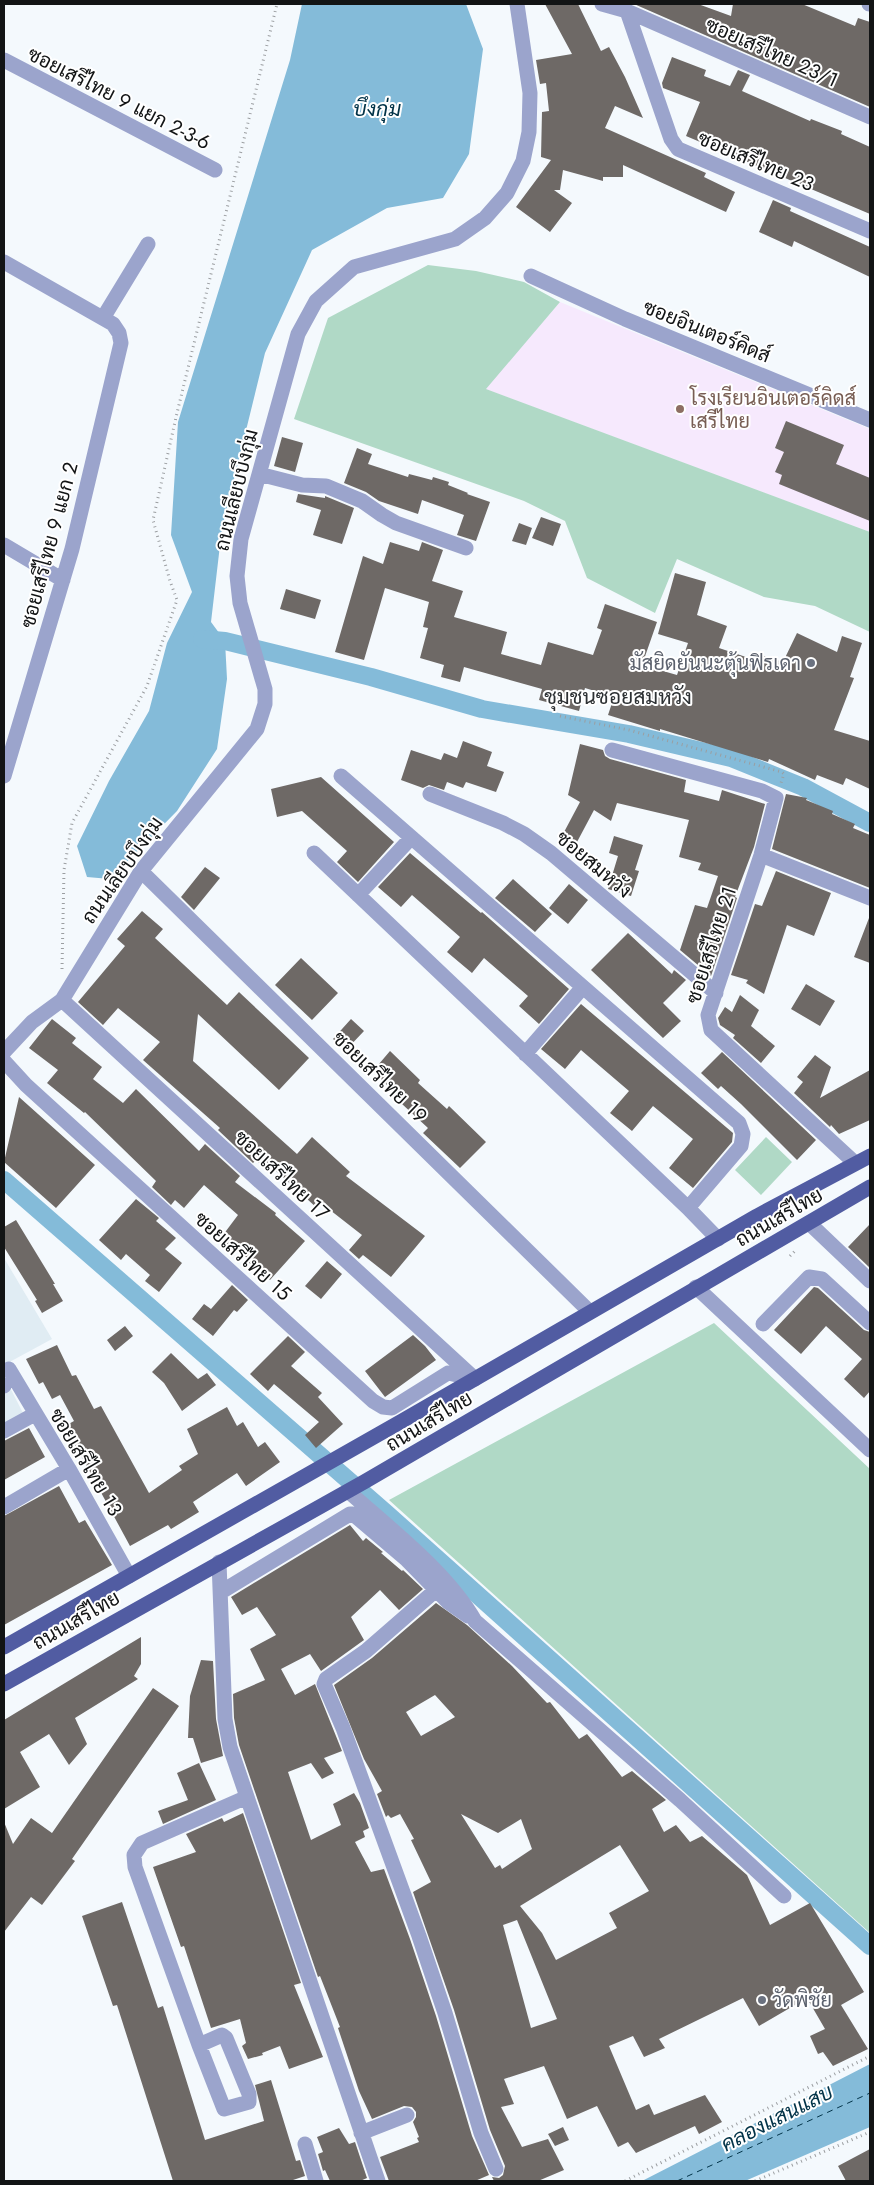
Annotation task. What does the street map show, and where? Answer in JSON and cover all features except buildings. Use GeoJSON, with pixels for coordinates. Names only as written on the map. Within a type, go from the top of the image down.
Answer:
{"type":"FeatureCollection","features":[{"type":"Feature","properties":{"kind":"main road","name":"ถนนเสรีไทย"},"geometry":{"type":"LineString","coordinates":[[4,1647],[718,1239],[870,1156]]}},
{"type":"Feature","properties":{"kind":"main road","name":"ถนนเสรีไทย"},"geometry":{"type":"LineString","coordinates":[[4,1684],[364,1482],[870,1187]]}},
{"type":"Feature","properties":{"kind":"street","name":"ถนนเลียบบึงกุ่ม"},"geometry":{"type":"LineString","coordinates":[[4,1052],[32,1022],[62,1000],[141,871],[257,729],[265,704],[265,689],[240,604],[237,576],[240,539],[298,334],[316,301],[354,267],[455,239],[485,218],[507,193],[523,161],[529,132],[530,92],[517,4]]}},
{"type":"Feature","properties":{"kind":"street","name":"ซอยเสรีไทย 23/1"},"geometry":{"type":"LineString","coordinates":[[602,4],[627,11],[870,117]]}},
{"type":"Feature","properties":{"kind":"street","name":"ซอยเสรีไทย 23"},"geometry":{"type":"LineString","coordinates":[[627,11],[672,140],[678,149],[870,231]]}},
{"type":"Feature","properties":{"kind":"street","name":"ซอยเสรีไทย 9 แยก 2-3-6"},"geometry":{"type":"LineString","coordinates":[[4,60],[215,170]]}},
{"type":"Feature","properties":{"kind":"street"},"geometry":{"type":"LineString","coordinates":[[4,262],[108,321],[148,244]]}},
{"type":"Feature","properties":{"kind":"street","name":"ซอยอินเตอร์คิดส์"},"geometry":{"type":"LineString","coordinates":[[531,276],[625,319],[870,420]]}},
{"type":"Feature","properties":{"kind":"street","name":"ซอยเสรีไทย 9 แยก 2"},"geometry":{"type":"LineString","coordinates":[[4,776],[72,548],[121,344],[119,334],[108,321]]}},
{"type":"Feature","properties":{"kind":"street"},"geometry":{"type":"LineString","coordinates":[[259,474],[302,485],[326,486],[362,501],[396,523],[466,548]]}},
{"type":"Feature","properties":{"kind":"street"},"geometry":{"type":"LineString","coordinates":[[4,545],[63,580]]}},
{"type":"Feature","properties":{"kind":"street"},"geometry":{"type":"LineString","coordinates":[[612,750],[762,791],[778,792]]}},
{"type":"Feature","properties":{"kind":"street"},"geometry":{"type":"LineString","coordinates":[[341,776],[739,1123],[743,1134],[741,1146],[688,1208]]}},
{"type":"Feature","properties":{"kind":"street","name":"ซอยเสรีไทย 21"},"geometry":{"type":"LineString","coordinates":[[778,792],[761,855],[708,1015],[711,1030],[855,1163]]}},
{"type":"Feature","properties":{"kind":"street","name":"ซอยสมหวัง"},"geometry":{"type":"LineString","coordinates":[[430,794],[503,823],[524,834],[551,853],[716,993]]}},
{"type":"Feature","properties":{"kind":"street"},"geometry":{"type":"LineString","coordinates":[[358,895],[411,838]]}},
{"type":"Feature","properties":{"kind":"street"},"geometry":{"type":"LineString","coordinates":[[314,853],[688,1208],[718,1239]]}},
{"type":"Feature","properties":{"kind":"street"},"geometry":{"type":"LineString","coordinates":[[761,855],[870,898]]}},
{"type":"Feature","properties":{"kind":"street","name":"ซอยเสรีไทย 19"},"geometry":{"type":"LineString","coordinates":[[141,871],[590,1312]]}},
{"type":"Feature","properties":{"kind":"street"},"geometry":{"type":"LineString","coordinates":[[525,1054],[583,987]]}},
{"type":"Feature","properties":{"kind":"street","name":"ซอยเสรีไทย 17"},"geometry":{"type":"LineString","coordinates":[[62,1000],[475,1379]]}},
{"type":"Feature","properties":{"kind":"street","name":"ซอยเสรีไทย 15"},"geometry":{"type":"LineString","coordinates":[[4,1061],[26,1085],[373,1401],[383,1407],[392,1408],[448,1373],[475,1379]]}},
{"type":"Feature","properties":{"kind":"street"},"geometry":{"type":"LineString","coordinates":[[809,1223],[870,1281]]}},
{"type":"Feature","properties":{"kind":"street"},"geometry":{"type":"LineString","coordinates":[[763,1324],[809,1277],[822,1279],[870,1323]]}},
{"type":"Feature","properties":{"kind":"street"},"geometry":{"type":"LineString","coordinates":[[696,1287],[870,1450]]}},
{"type":"Feature","properties":{"kind":"street","name":"ซอยเสรีไทย 13"},"geometry":{"type":"LineString","coordinates":[[7,1381],[34,1414],[69,1469],[129,1576]]}},
{"type":"Feature","properties":{"kind":"street"},"geometry":{"type":"LineString","coordinates":[[4,1431],[34,1414]]}},
{"type":"Feature","properties":{"kind":"street"},"geometry":{"type":"LineString","coordinates":[[4,1507],[69,1469]]}},
{"type":"Feature","properties":{"kind":"street"},"geometry":{"type":"LineString","coordinates":[[348,1491],[433,1569],[466,1605],[475,1620]]}},
{"type":"Feature","properties":{"kind":"street"},"geometry":{"type":"LineString","coordinates":[[221,1592],[350,1514],[353,1514],[406,1559],[460,1612],[475,1620],[680,1800],[784,1896]]}},
{"type":"Feature","properties":{"kind":"street"},"geometry":{"type":"LineString","coordinates":[[219,1562],[225,1719],[230,1747],[361,2133],[375,2180]]}},
{"type":"Feature","properties":{"kind":"street"},"geometry":{"type":"LineString","coordinates":[[436,1590],[366,1651],[326,1679],[324,1684],[343,1728],[419,1936],[445,2013],[481,2133],[496,2169]]}},
{"type":"Feature","properties":{"kind":"street"},"geometry":{"type":"LineString","coordinates":[[198,2044],[222,2035],[226,2038],[249,2094],[249,2102],[224,2109],[198,2044],[135,1867],[134,1854],[142,1843],[246,1797]]}},
{"type":"Feature","properties":{"kind":"street"},"geometry":{"type":"LineString","coordinates":[[361,2133],[407,2115]]}},
{"type":"Feature","properties":{"kind":"street"},"geometry":{"type":"LineString","coordinates":[[305,2144],[316,2181]]}},
{"type":"Feature","properties":{"kind":"path"},"geometry":{"type":"LineString","coordinates":[[62,970],[64,870],[72,823],[147,686],[178,600],[170,581],[153,520],[177,413],[277,4]]}},
{"type":"Feature","properties":{"kind":"path"},"geometry":{"type":"LineString","coordinates":[[560,716],[629,730],[782,772],[784,776],[778,792]]}},
{"type":"Feature","properties":{"kind":"path"},"geometry":{"type":"LineString","coordinates":[[625,2181],[870,2056]]}},
{"type":"Feature","properties":{"kind":"path"},"geometry":{"type":"LineString","coordinates":[[755,2181],[870,2132]]}},
{"type":"Feature","properties":{"kind":"shaded area","name":"โรงเรียนอินเตอร์คิดส์ เสรีไทย"},"geometry":{"type":"Polygon","coordinates":[[[560,302],[870,429],[870,532],[485,389],[560,302]]]}},
{"type":"Feature","properties":{"kind":"shaded area"},"geometry":{"type":"Polygon","coordinates":[[[4,1258],[52,1339],[4,1365],[4,1258]]]}},
{"type":"Feature","properties":{"kind":"shaded area"},"geometry":{"type":"Polygon","coordinates":[[[4,1376],[23,1413],[4,1424],[4,1376]]]}},
{"type":"Feature","properties":{"kind":"green space"},"geometry":{"type":"Polygon","coordinates":[[[428,265],[476,271],[524,282],[560,302],[486,389],[870,532],[870,632],[815,606],[764,597],[677,559],[655,613],[587,578],[565,521],[524,501],[294,419],[328,318],[428,265]]]}},
{"type":"Feature","properties":{"kind":"green space"},"geometry":{"type":"Polygon","coordinates":[[[766,1137],[792,1162],[761,1195],[735,1170],[766,1137]]]}},
{"type":"Feature","properties":{"kind":"green space"},"geometry":{"type":"Polygon","coordinates":[[[714,1323],[870,1469],[870,1933],[389,1500],[714,1323]]]}},
{"type":"Feature","properties":{"kind":"water","name":"บึงกุ่ม"},"geometry":{"type":"Polygon","coordinates":[[[302,4],[466,4],[483,49],[469,154],[443,198],[387,208],[312,250],[265,353],[222,528],[211,622],[225,641],[227,679],[217,749],[177,811],[110,879],[87,877],[77,846],[109,781],[149,711],[167,643],[192,592],[171,535],[178,422],[290,60],[302,4]]]}},
{"type":"Feature","properties":{"kind":"water","name":"คลองแสนแสบ"},"geometry":{"type":"Polygon","coordinates":[[[870,2064],[870,2127],[745,2181],[642,2181],[870,2064]]]}},
{"type":"Feature","properties":{"kind":"waterway"},"geometry":{"type":"LineString","coordinates":[[202,639],[225,641],[371,677],[482,709],[629,734],[731,758],[803,787],[870,823]]}},
{"type":"Feature","properties":{"kind":"waterway"},"geometry":{"type":"LineString","coordinates":[[4,1180],[386,1513],[870,1946]]}},
{"type":"Feature","properties":{"kind":"ferry route"},"geometry":{"type":"LineString","coordinates":[[677,2181],[870,2093]]}},
{"type":"Feature","properties":{"kind":"place","name":"โรงเรียนอินเตอร์คิดส์ เสรีไทย"},"geometry":{"type":"Point","coordinates":[680,409]}},
{"type":"Feature","properties":{"kind":"place","name":"มัสยิดยันนะตุ้นฟิรเดา"},"geometry":{"type":"Point","coordinates":[811,663]}},
{"type":"Feature","properties":{"kind":"place","name":"วัดพิชัย"},"geometry":{"type":"Point","coordinates":[762,2000]}},
{"type":"Feature","properties":{"kind":"district","name":"ชุมชนซอยสมหวัง"},"geometry":{"type":"Point","coordinates":[618,697]}}]}
